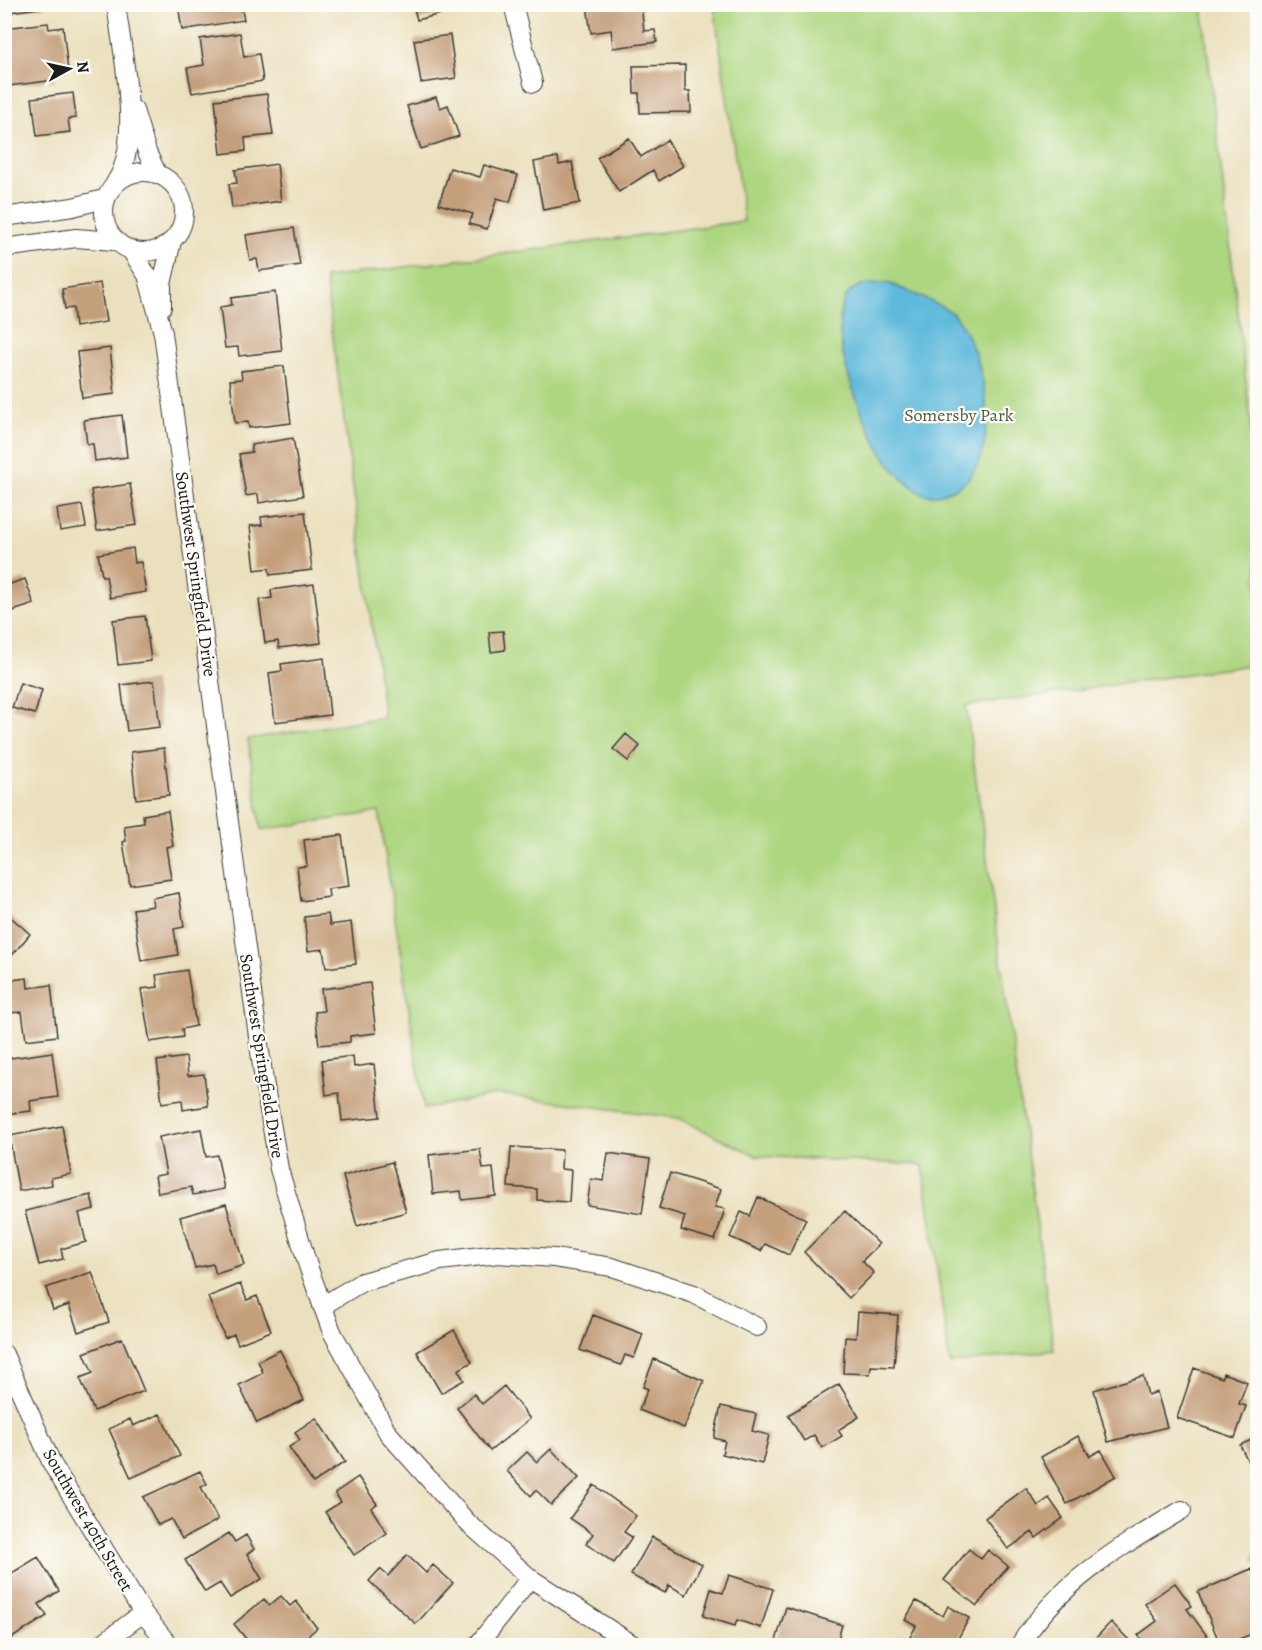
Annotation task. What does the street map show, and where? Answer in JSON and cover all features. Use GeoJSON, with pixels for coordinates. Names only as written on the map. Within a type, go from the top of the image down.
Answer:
{"type":"FeatureCollection","features":[{"type":"Feature","properties":{"kind":"street"},"geometry":{"type":"LineString","coordinates":[[116,4],[125,74],[127,148],[121,175],[104,199],[103,219],[122,245]]}},
{"type":"Feature","properties":{"kind":"street"},"geometry":{"type":"LineString","coordinates":[[513,4],[533,83]]}},
{"type":"Feature","properties":{"kind":"street"},"geometry":{"type":"LineString","coordinates":[[4,248],[76,238],[148,251],[171,245],[178,236],[186,214],[176,187],[157,173],[138,125],[125,74]]}},
{"type":"Feature","properties":{"kind":"street"},"geometry":{"type":"LineString","coordinates":[[115,183],[129,175],[157,173]]}},
{"type":"Feature","properties":{"kind":"street"},"geometry":{"type":"LineString","coordinates":[[4,217],[73,207],[104,199]]}},
{"type":"Feature","properties":{"kind":"street","name":"Southwest Springfield Drive"},"geometry":{"type":"LineString","coordinates":[[122,245],[147,276],[163,333]]}},
{"type":"Feature","properties":{"kind":"street","name":"Southwest Springfield Drive"},"geometry":{"type":"LineString","coordinates":[[171,245],[162,284],[163,333],[264,1081],[279,1169],[322,1306],[332,1332],[388,1433],[467,1522],[530,1578],[635,1646]]}},
{"type":"Feature","properties":{"kind":"street"},"geometry":{"type":"LineString","coordinates":[[322,1306],[362,1282],[441,1261],[498,1254],[555,1258],[612,1268],[694,1294],[757,1327]]}},
{"type":"Feature","properties":{"kind":"street","name":"Southwest 40th Street"},"geometry":{"type":"LineString","coordinates":[[4,1354],[52,1464],[143,1613],[171,1646]]}},
{"type":"Feature","properties":{"kind":"street"},"geometry":{"type":"LineString","coordinates":[[1019,1646],[1058,1596],[1091,1566],[1182,1510]]}},
{"type":"Feature","properties":{"kind":"street"},"geometry":{"type":"LineString","coordinates":[[477,1646],[530,1578]]}},
{"type":"Feature","properties":{"kind":"street"},"geometry":{"type":"LineString","coordinates":[[99,1646],[143,1613]]}},
{"type":"Feature","properties":{"kind":"green space","name":"Somersby Park"},"geometry":{"type":"Polygon","coordinates":[[[714,5],[1202,5],[1257,476],[1257,664],[966,706],[1054,1350],[950,1364],[923,1165],[757,1156],[678,1118],[498,1094],[424,1109],[379,812],[261,830],[248,739],[384,717],[325,278],[744,221],[714,5]]]}},
{"type":"Feature","properties":{"kind":"water"},"geometry":{"type":"Polygon","coordinates":[[[888,283],[953,314],[965,331],[982,379],[986,406],[986,433],[981,457],[970,477],[952,490],[941,494],[922,494],[895,471],[869,427],[849,378],[840,329],[841,308],[853,289],[862,285],[888,283]]]}},
{"type":"Feature","properties":{"kind":"building"},"geometry":{"type":"Polygon","coordinates":[[[4,4],[45,4],[45,7],[4,13],[4,4]]]}},
{"type":"Feature","properties":{"kind":"building"},"geometry":{"type":"Polygon","coordinates":[[[178,4],[241,4],[244,20],[182,30],[178,4]]]}},
{"type":"Feature","properties":{"kind":"building"},"geometry":{"type":"Polygon","coordinates":[[[413,4],[459,4],[460,9],[417,20],[413,4]]]}},
{"type":"Feature","properties":{"kind":"building"},"geometry":{"type":"Polygon","coordinates":[[[641,4],[644,31],[655,30],[657,42],[613,48],[611,30],[591,33],[587,6],[641,4]]]}},
{"type":"Feature","properties":{"kind":"building"},"geometry":{"type":"Polygon","coordinates":[[[48,23],[49,29],[63,27],[68,71],[54,73],[55,80],[9,86],[4,28],[48,23]]]}},
{"type":"Feature","properties":{"kind":"building"},"geometry":{"type":"Polygon","coordinates":[[[240,33],[244,57],[259,54],[263,81],[192,93],[187,68],[204,65],[200,39],[240,33]]]}},
{"type":"Feature","properties":{"kind":"building"},"geometry":{"type":"Polygon","coordinates":[[[450,35],[456,78],[421,83],[414,40],[450,35]]]}},
{"type":"Feature","properties":{"kind":"building"},"geometry":{"type":"Polygon","coordinates":[[[685,65],[685,91],[690,91],[691,112],[640,113],[639,93],[634,93],[633,66],[685,65]]]}},
{"type":"Feature","properties":{"kind":"building"},"geometry":{"type":"Polygon","coordinates":[[[73,93],[76,118],[68,119],[70,132],[37,136],[32,98],[73,93]]]}},
{"type":"Feature","properties":{"kind":"building"},"geometry":{"type":"Polygon","coordinates":[[[267,94],[273,135],[245,138],[246,151],[221,154],[215,100],[267,94]]]}},
{"type":"Feature","properties":{"kind":"building"},"geometry":{"type":"Polygon","coordinates":[[[436,97],[440,108],[448,105],[459,136],[421,149],[407,106],[436,97]]]}},
{"type":"Feature","properties":{"kind":"building"},"geometry":{"type":"Polygon","coordinates":[[[629,138],[641,157],[667,140],[683,166],[659,181],[653,170],[619,192],[597,158],[629,138]]]}},
{"type":"Feature","properties":{"kind":"building"},"geometry":{"type":"Polygon","coordinates":[[[558,157],[559,165],[572,162],[580,203],[543,210],[534,162],[558,157]]]}},
{"type":"Feature","properties":{"kind":"building"},"geometry":{"type":"Polygon","coordinates":[[[277,164],[281,201],[232,208],[229,184],[237,183],[235,170],[277,164]]]}},
{"type":"Feature","properties":{"kind":"building"},"geometry":{"type":"Polygon","coordinates":[[[484,165],[518,175],[510,202],[497,198],[487,229],[469,224],[473,214],[439,204],[450,168],[480,177],[484,165]]]}},
{"type":"Feature","properties":{"kind":"building"},"geometry":{"type":"Polygon","coordinates":[[[294,228],[300,265],[259,271],[257,259],[250,260],[246,235],[294,228]]]}},
{"type":"Feature","properties":{"kind":"building"},"geometry":{"type":"Polygon","coordinates":[[[100,283],[106,322],[75,327],[73,308],[65,309],[62,289],[100,283]]]}},
{"type":"Feature","properties":{"kind":"building"},"geometry":{"type":"Polygon","coordinates":[[[275,292],[282,351],[239,356],[238,347],[225,348],[220,307],[232,305],[231,298],[275,292]]]}},
{"type":"Feature","properties":{"kind":"building"},"geometry":{"type":"Polygon","coordinates":[[[110,348],[115,394],[82,398],[77,352],[110,348]]]}},
{"type":"Feature","properties":{"kind":"building"},"geometry":{"type":"Polygon","coordinates":[[[284,366],[291,423],[249,428],[248,422],[235,423],[230,380],[242,379],[241,371],[284,366]]]}},
{"type":"Feature","properties":{"kind":"building"},"geometry":{"type":"Polygon","coordinates":[[[122,415],[127,457],[95,461],[93,444],[87,444],[84,420],[122,415]]]}},
{"type":"Feature","properties":{"kind":"building"},"geometry":{"type":"Polygon","coordinates":[[[293,438],[303,496],[259,503],[258,494],[246,496],[239,454],[252,452],[251,445],[293,438]]]}},
{"type":"Feature","properties":{"kind":"building"},"geometry":{"type":"Polygon","coordinates":[[[130,484],[137,525],[97,531],[91,490],[130,484]]]}},
{"type":"Feature","properties":{"kind":"building"},"geometry":{"type":"Polygon","coordinates":[[[82,505],[86,527],[60,531],[57,509],[82,505]]]}},
{"type":"Feature","properties":{"kind":"building"},"geometry":{"type":"Polygon","coordinates":[[[305,512],[312,570],[270,575],[269,568],[255,570],[250,526],[262,525],[261,517],[305,512]]]}},
{"type":"Feature","properties":{"kind":"building"},"geometry":{"type":"Polygon","coordinates":[[[133,548],[135,563],[141,562],[146,592],[110,598],[106,576],[102,576],[98,554],[133,548]]]}},
{"type":"Feature","properties":{"kind":"building"},"geometry":{"type":"Polygon","coordinates":[[[25,579],[34,604],[10,612],[4,586],[25,579]]]}},
{"type":"Feature","properties":{"kind":"building"},"geometry":{"type":"Polygon","coordinates":[[[314,584],[321,643],[279,648],[278,641],[265,643],[259,600],[272,598],[271,590],[314,584]]]}},
{"type":"Feature","properties":{"kind":"building"},"geometry":{"type":"Polygon","coordinates":[[[145,616],[151,661],[118,665],[113,620],[145,616]]]}},
{"type":"Feature","properties":{"kind":"building"},"geometry":{"type":"Polygon","coordinates":[[[503,631],[505,650],[491,652],[489,632],[503,631]]]}},
{"type":"Feature","properties":{"kind":"building"},"geometry":{"type":"Polygon","coordinates":[[[324,658],[330,715],[275,722],[269,673],[282,671],[281,664],[324,658]]]}},
{"type":"Feature","properties":{"kind":"building"},"geometry":{"type":"Polygon","coordinates":[[[154,681],[160,727],[127,731],[121,685],[154,681]]]}},
{"type":"Feature","properties":{"kind":"building"},"geometry":{"type":"Polygon","coordinates":[[[20,683],[42,690],[35,714],[12,708],[20,683]]]}},
{"type":"Feature","properties":{"kind":"building"},"geometry":{"type":"Polygon","coordinates":[[[626,734],[640,746],[628,761],[613,749],[626,734]]]}},
{"type":"Feature","properties":{"kind":"building"},"geometry":{"type":"Polygon","coordinates":[[[164,748],[169,795],[136,799],[131,752],[164,748]]]}},
{"type":"Feature","properties":{"kind":"building"},"geometry":{"type":"Polygon","coordinates":[[[168,811],[173,846],[166,847],[171,879],[130,885],[123,842],[126,841],[124,826],[144,823],[143,815],[168,811]]]}},
{"type":"Feature","properties":{"kind":"building"},"geometry":{"type":"Polygon","coordinates":[[[342,835],[349,886],[328,889],[329,897],[301,901],[297,867],[307,866],[304,840],[342,835]]]}},
{"type":"Feature","properties":{"kind":"building"},"geometry":{"type":"Polygon","coordinates":[[[179,893],[184,927],[174,929],[178,955],[141,961],[133,909],[153,906],[152,898],[179,893]]]}},
{"type":"Feature","properties":{"kind":"building"},"geometry":{"type":"Polygon","coordinates":[[[5,912],[30,934],[9,959],[5,955],[5,912]]]}},
{"type":"Feature","properties":{"kind":"building"},"geometry":{"type":"Polygon","coordinates":[[[328,914],[330,925],[351,922],[356,964],[326,968],[323,949],[308,951],[304,917],[328,914]]]}},
{"type":"Feature","properties":{"kind":"building"},"geometry":{"type":"Polygon","coordinates":[[[187,970],[196,1026],[182,1029],[183,1037],[150,1042],[141,989],[158,987],[156,975],[187,970]]]}},
{"type":"Feature","properties":{"kind":"building"},"geometry":{"type":"Polygon","coordinates":[[[27,978],[28,988],[51,985],[57,1036],[26,1040],[22,1012],[7,1013],[4,981],[27,978]]]}},
{"type":"Feature","properties":{"kind":"building"},"geometry":{"type":"Polygon","coordinates":[[[370,983],[376,1033],[350,1036],[350,1042],[319,1045],[315,1012],[324,1011],[321,989],[370,983]]]}},
{"type":"Feature","properties":{"kind":"building"},"geometry":{"type":"Polygon","coordinates":[[[52,1052],[58,1097],[30,1101],[31,1111],[5,1114],[4,1059],[52,1052]]]}},
{"type":"Feature","properties":{"kind":"building"},"geometry":{"type":"Polygon","coordinates":[[[353,1056],[354,1067],[374,1064],[380,1117],[342,1121],[339,1093],[326,1095],[322,1060],[353,1056]]]}},
{"type":"Feature","properties":{"kind":"building"},"geometry":{"type":"Polygon","coordinates":[[[186,1057],[188,1076],[204,1074],[208,1106],[183,1110],[182,1100],[162,1103],[157,1061],[186,1057]]]}},
{"type":"Feature","properties":{"kind":"building"},"geometry":{"type":"Polygon","coordinates":[[[62,1126],[71,1174],[51,1178],[52,1185],[19,1191],[9,1136],[62,1126]]]}},
{"type":"Feature","properties":{"kind":"building"},"geometry":{"type":"Polygon","coordinates":[[[201,1129],[206,1157],[217,1155],[224,1189],[193,1195],[191,1187],[158,1193],[155,1176],[166,1174],[159,1137],[201,1129]]]}},
{"type":"Feature","properties":{"kind":"building"},"geometry":{"type":"Polygon","coordinates":[[[511,1147],[562,1150],[561,1169],[571,1170],[569,1202],[537,1200],[537,1189],[508,1187],[511,1147]]]}},
{"type":"Feature","properties":{"kind":"building"},"geometry":{"type":"Polygon","coordinates":[[[480,1149],[483,1169],[493,1168],[496,1196],[462,1200],[461,1191],[433,1194],[429,1155],[480,1149]]]}},
{"type":"Feature","properties":{"kind":"building"},"geometry":{"type":"Polygon","coordinates":[[[608,1153],[650,1159],[642,1214],[587,1205],[591,1179],[604,1181],[608,1153]]]}},
{"type":"Feature","properties":{"kind":"building"},"geometry":{"type":"Polygon","coordinates":[[[392,1162],[406,1212],[357,1226],[343,1176],[392,1162]]]}},
{"type":"Feature","properties":{"kind":"building"},"geometry":{"type":"Polygon","coordinates":[[[670,1173],[721,1189],[715,1207],[725,1209],[715,1240],[681,1230],[685,1216],[659,1208],[670,1173]]]}},
{"type":"Feature","properties":{"kind":"building"},"geometry":{"type":"Polygon","coordinates":[[[91,1195],[94,1209],[79,1213],[86,1242],[61,1249],[63,1259],[39,1265],[25,1211],[91,1195]]]}},
{"type":"Feature","properties":{"kind":"building"},"geometry":{"type":"Polygon","coordinates":[[[758,1197],[806,1219],[789,1255],[765,1244],[761,1251],[730,1237],[741,1212],[750,1216],[758,1197]]]}},
{"type":"Feature","properties":{"kind":"building"},"geometry":{"type":"Polygon","coordinates":[[[226,1204],[244,1265],[216,1274],[213,1264],[195,1268],[180,1217],[226,1204]]]}},
{"type":"Feature","properties":{"kind":"building"},"geometry":{"type":"Polygon","coordinates":[[[845,1211],[879,1244],[862,1261],[874,1273],[849,1298],[804,1252],[845,1211]]]}},
{"type":"Feature","properties":{"kind":"building"},"geometry":{"type":"Polygon","coordinates":[[[92,1272],[109,1322],[78,1332],[69,1305],[53,1310],[46,1288],[92,1272]]]}},
{"type":"Feature","properties":{"kind":"building"},"geometry":{"type":"Polygon","coordinates":[[[240,1284],[247,1300],[257,1296],[271,1331],[238,1344],[234,1334],[225,1338],[208,1297],[240,1284]]]}},
{"type":"Feature","properties":{"kind":"building"},"geometry":{"type":"Polygon","coordinates":[[[858,1312],[898,1315],[894,1367],[871,1366],[870,1374],[843,1373],[845,1337],[856,1338],[858,1312]]]}},
{"type":"Feature","properties":{"kind":"building"},"geometry":{"type":"Polygon","coordinates":[[[593,1315],[643,1334],[634,1358],[625,1355],[621,1365],[580,1350],[593,1315]]]}},
{"type":"Feature","properties":{"kind":"building"},"geometry":{"type":"Polygon","coordinates":[[[454,1330],[472,1362],[458,1370],[464,1380],[441,1393],[417,1352],[454,1330]]]}},
{"type":"Feature","properties":{"kind":"building"},"geometry":{"type":"Polygon","coordinates":[[[122,1338],[144,1391],[94,1411],[80,1378],[93,1373],[84,1353],[122,1338]]]}},
{"type":"Feature","properties":{"kind":"building"},"geometry":{"type":"Polygon","coordinates":[[[280,1350],[304,1400],[257,1423],[239,1385],[263,1373],[258,1361],[280,1350]]]}},
{"type":"Feature","properties":{"kind":"building"},"geometry":{"type":"Polygon","coordinates":[[[654,1359],[704,1381],[684,1428],[639,1410],[648,1389],[643,1387],[654,1359]]]}},
{"type":"Feature","properties":{"kind":"building"},"geometry":{"type":"Polygon","coordinates":[[[1194,1368],[1222,1378],[1223,1373],[1247,1382],[1239,1404],[1246,1406],[1235,1438],[1177,1418],[1194,1368]]]}},
{"type":"Feature","properties":{"kind":"building"},"geometry":{"type":"Polygon","coordinates":[[[1143,1376],[1148,1395],[1157,1392],[1167,1427],[1108,1442],[1094,1390],[1143,1376]]]}},
{"type":"Feature","properties":{"kind":"building"},"geometry":{"type":"Polygon","coordinates":[[[839,1384],[859,1417],[838,1430],[842,1436],[822,1448],[814,1435],[804,1441],[788,1415],[839,1384]]]}},
{"type":"Feature","properties":{"kind":"building"},"geometry":{"type":"Polygon","coordinates":[[[504,1386],[530,1419],[490,1451],[457,1408],[474,1394],[482,1404],[504,1386]]]}},
{"type":"Feature","properties":{"kind":"building"},"geometry":{"type":"Polygon","coordinates":[[[721,1406],[756,1414],[752,1431],[769,1435],[762,1464],[722,1454],[725,1441],[714,1438],[721,1406]]]}},
{"type":"Feature","properties":{"kind":"building"},"geometry":{"type":"Polygon","coordinates":[[[160,1414],[180,1456],[131,1478],[109,1429],[130,1419],[133,1426],[160,1414]]]}},
{"type":"Feature","properties":{"kind":"building"},"geometry":{"type":"Polygon","coordinates":[[[316,1418],[345,1462],[313,1483],[289,1447],[300,1440],[295,1432],[316,1418]]]}},
{"type":"Feature","properties":{"kind":"building"},"geometry":{"type":"Polygon","coordinates":[[[1078,1436],[1090,1456],[1101,1450],[1116,1476],[1067,1504],[1041,1457],[1078,1436]]]}},
{"type":"Feature","properties":{"kind":"building"},"geometry":{"type":"Polygon","coordinates":[[[1258,1437],[1258,1477],[1256,1477],[1240,1445],[1258,1437]]]}},
{"type":"Feature","properties":{"kind":"building"},"geometry":{"type":"Polygon","coordinates":[[[551,1449],[579,1478],[551,1505],[536,1490],[531,1496],[507,1471],[527,1452],[537,1462],[551,1449]]]}},
{"type":"Feature","properties":{"kind":"building"},"geometry":{"type":"Polygon","coordinates":[[[200,1471],[207,1484],[201,1487],[218,1520],[182,1539],[171,1519],[158,1525],[143,1497],[200,1471]]]}},
{"type":"Feature","properties":{"kind":"building"},"geometry":{"type":"Polygon","coordinates":[[[358,1477],[377,1504],[371,1508],[387,1533],[354,1555],[325,1512],[341,1502],[335,1493],[358,1477]]]}},
{"type":"Feature","properties":{"kind":"building"},"geometry":{"type":"Polygon","coordinates":[[[594,1485],[636,1516],[624,1532],[632,1537],[614,1563],[586,1543],[593,1534],[570,1518],[594,1485]]]}},
{"type":"Feature","properties":{"kind":"building"},"geometry":{"type":"Polygon","coordinates":[[[1026,1488],[1038,1506],[1049,1498],[1063,1518],[1036,1538],[1032,1532],[1008,1549],[985,1518],[1026,1488]]]}},
{"type":"Feature","properties":{"kind":"building"},"geometry":{"type":"Polygon","coordinates":[[[229,1533],[235,1542],[246,1535],[254,1549],[247,1554],[262,1579],[230,1598],[220,1583],[205,1592],[185,1560],[229,1533]]]}},
{"type":"Feature","properties":{"kind":"building"},"geometry":{"type":"Polygon","coordinates":[[[652,1537],[702,1564],[686,1595],[669,1585],[665,1593],[631,1575],[652,1537]]]}},
{"type":"Feature","properties":{"kind":"building"},"geometry":{"type":"Polygon","coordinates":[[[1258,1543],[1258,1563],[1253,1561],[1258,1543]]]}},
{"type":"Feature","properties":{"kind":"building"},"geometry":{"type":"Polygon","coordinates":[[[969,1549],[981,1559],[988,1550],[1008,1566],[977,1606],[944,1580],[969,1549]]]}},
{"type":"Feature","properties":{"kind":"building"},"geometry":{"type":"Polygon","coordinates":[[[407,1555],[426,1573],[433,1565],[453,1583],[416,1624],[369,1581],[380,1569],[388,1576],[407,1555]]]}},
{"type":"Feature","properties":{"kind":"building"},"geometry":{"type":"Polygon","coordinates":[[[38,1557],[59,1591],[39,1604],[47,1616],[12,1638],[4,1626],[4,1578],[38,1557]]]}},
{"type":"Feature","properties":{"kind":"building"},"geometry":{"type":"Polygon","coordinates":[[[1251,1569],[1258,1583],[1255,1602],[1257,1632],[1221,1646],[1198,1592],[1251,1569]]]}},
{"type":"Feature","properties":{"kind":"building"},"geometry":{"type":"Polygon","coordinates":[[[729,1575],[773,1589],[761,1628],[737,1620],[735,1626],[703,1616],[711,1589],[723,1593],[729,1575]]]}},
{"type":"Feature","properties":{"kind":"building"},"geometry":{"type":"Polygon","coordinates":[[[1175,1583],[1192,1606],[1187,1609],[1208,1637],[1196,1646],[1146,1646],[1138,1635],[1157,1621],[1145,1604],[1175,1583]]]}},
{"type":"Feature","properties":{"kind":"building"},"geometry":{"type":"Polygon","coordinates":[[[281,1596],[290,1606],[296,1601],[317,1628],[296,1646],[252,1646],[234,1624],[264,1599],[269,1605],[281,1596]]]}},
{"type":"Feature","properties":{"kind":"building"},"geometry":{"type":"Polygon","coordinates":[[[916,1601],[943,1616],[948,1606],[969,1618],[954,1646],[912,1646],[907,1643],[916,1626],[905,1620],[916,1601]]]}},
{"type":"Feature","properties":{"kind":"building"},"geometry":{"type":"Polygon","coordinates":[[[786,1607],[842,1625],[836,1646],[775,1644],[786,1607]]]}},
{"type":"Feature","properties":{"kind":"building"},"geometry":{"type":"Polygon","coordinates":[[[1111,1622],[1135,1646],[1088,1646],[1111,1622]]]}}]}
